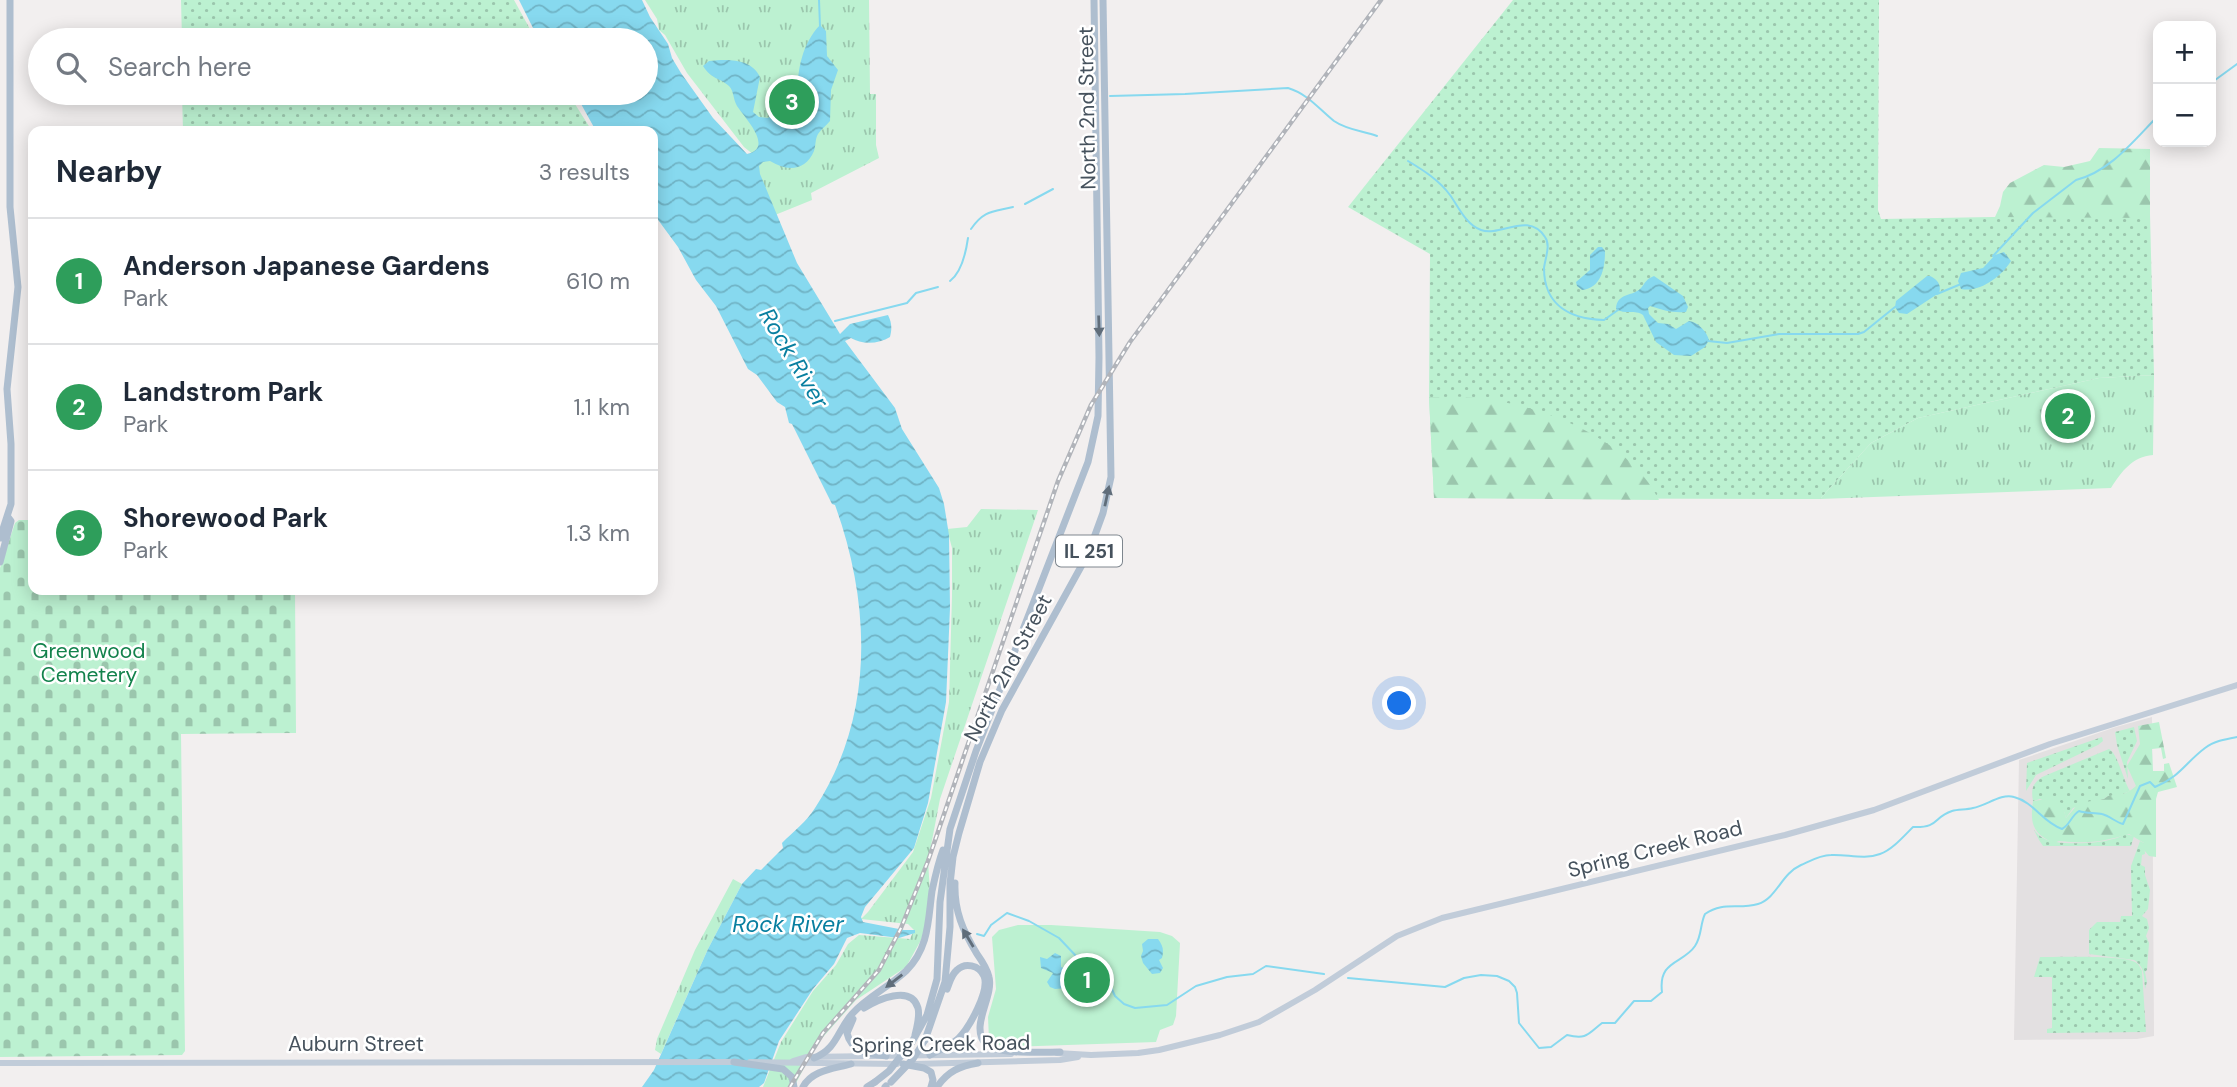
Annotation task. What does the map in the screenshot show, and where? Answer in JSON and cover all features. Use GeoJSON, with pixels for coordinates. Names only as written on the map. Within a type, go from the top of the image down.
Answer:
{"type":"FeatureCollection","features":[{"type":"Feature","properties":{"kind":"main road"},"geometry":{"type":"LineString","coordinates":[[0,538],[4,521],[8,517],[12,487],[7,388],[19,287],[10,207],[10,0]]}},
{"type":"Feature","properties":{"kind":"main road","name":"North 2nd Street"},"geometry":{"type":"LineString","coordinates":[[870,1085],[889,1070],[913,1041],[927,1015],[937,979],[940,902],[950,829],[975,751],[1088,463],[1095,435],[1099,356],[1094,0]]}},
{"type":"Feature","properties":{"kind":"main road","name":"North 2nd Street"},"geometry":{"type":"LineString","coordinates":[[887,1086],[913,1059],[927,1037],[945,982],[950,927],[950,884],[959,832],[979,762],[1002,710],[1088,554],[1103,513],[1111,477],[1103,0]]}},
{"type":"Feature","properties":{"kind":"main road"},"geometry":{"type":"LineString","coordinates":[[0,562],[10,527],[11,521],[8,517]]}},
{"type":"Feature","properties":{"kind":"main road","name":"Spring Creek Road"},"geometry":{"type":"LineString","coordinates":[[793,1061],[803,1064],[978,1063],[1060,1060],[1091,1055],[1159,1051],[1259,1022],[1315,990],[1397,936],[1442,918],[1786,835],[1874,810],[2050,744],[2237,685]]}},
{"type":"Feature","properties":{"kind":"main road"},"geometry":{"type":"LineString","coordinates":[[967,801],[956,869],[955,906],[961,926],[988,970],[990,982],[980,1033],[984,1042],[992,1049],[1060,1052]]}},
{"type":"Feature","properties":{"kind":"main road"},"geometry":{"type":"LineString","coordinates":[[814,1058],[827,1053],[844,1024],[858,1007],[900,976],[916,958],[929,925],[935,878],[950,829]]}},
{"type":"Feature","properties":{"kind":"main road"},"geometry":{"type":"LineString","coordinates":[[927,1037],[936,1024],[952,975],[965,965],[972,965],[980,970],[985,986],[970,1024],[958,1039],[930,1055]]}},
{"type":"Feature","properties":{"kind":"main road"},"geometry":{"type":"LineString","coordinates":[[886,1056],[859,1050],[848,1039],[847,1033],[853,1019],[871,1004],[895,996],[913,1000],[918,1010],[913,1041]]}},
{"type":"Feature","properties":{"kind":"main road","name":"Spring Creek Road"},"geometry":{"type":"LineString","coordinates":[[711,1062],[793,1061],[806,1057],[1060,1052],[1091,1055]]}},
{"type":"Feature","properties":{"kind":"main road","name":"Auburn Street"},"geometry":{"type":"LineString","coordinates":[[0,1062],[711,1062]]}},
{"type":"Feature","properties":{"kind":"main road"},"geometry":{"type":"LineString","coordinates":[[734,1062],[783,1069],[790,1073],[794,1087]]}},
{"type":"Feature","properties":{"kind":"main road"},"geometry":{"type":"LineString","coordinates":[[937,1087],[948,1073],[961,1066],[978,1063]]}},
{"type":"Feature","properties":{"kind":"main road"},"geometry":{"type":"LineString","coordinates":[[803,1087],[809,1078],[818,1073],[850,1064]]}},
{"type":"Feature","properties":{"kind":"main road"},"geometry":{"type":"LineString","coordinates":[[903,1064],[931,1072],[931,1087]]}},
{"type":"Feature","properties":{"kind":"shaded area"},"geometry":{"type":"Polygon","coordinates":[[[2152,717],[2154,1036],[2137,1039],[2014,1040],[2019,760],[2152,717]]]}},
{"type":"Feature","properties":{"kind":"green space"},"geometry":{"type":"Polygon","coordinates":[[[181,0],[514,0],[529,28],[182,28],[181,0]]]}},
{"type":"Feature","properties":{"kind":"green space"},"geometry":{"type":"Polygon","coordinates":[[[645,0],[869,0],[870,94],[876,94],[876,145],[879,158],[811,193],[812,200],[775,215],[754,155],[744,147],[687,73],[665,35],[659,30],[657,19],[645,0]]]}},
{"type":"Feature","properties":{"kind":"green space"},"geometry":{"type":"Polygon","coordinates":[[[1513,0],[1879,0],[1878,210],[1881,219],[2150,214],[2154,375],[2099,378],[1918,418],[1871,443],[1820,499],[1434,498],[1429,397],[1430,254],[1348,207],[1513,0]]]}},
{"type":"Feature","properties":{"kind":"green space"},"geometry":{"type":"Polygon","coordinates":[[[182,105],[576,105],[589,126],[183,126],[182,105]]]}},
{"type":"Feature","properties":{"kind":"green space"},"geometry":{"type":"Polygon","coordinates":[[[2099,148],[2150,149],[2150,218],[1995,217],[2003,192],[2010,183],[2044,165],[2064,167],[2090,161],[2099,148]]]}},
{"type":"Feature","properties":{"kind":"green space"},"geometry":{"type":"Polygon","coordinates":[[[2154,375],[2153,455],[2133,462],[2111,488],[1820,499],[1871,443],[1918,418],[2099,378],[2154,375]]]}},
{"type":"Feature","properties":{"kind":"green space"},"geometry":{"type":"Polygon","coordinates":[[[1429,397],[1471,397],[1502,402],[1529,408],[1581,428],[1627,459],[1645,478],[1659,500],[1434,498],[1429,397]]]}},
{"type":"Feature","properties":{"kind":"green space"},"geometry":{"type":"Polygon","coordinates":[[[981,509],[1038,510],[940,799],[928,861],[930,892],[926,925],[921,940],[906,967],[856,1000],[816,1045],[794,1087],[763,1087],[781,1042],[813,991],[836,965],[848,944],[859,935],[910,939],[914,930],[908,924],[861,919],[913,852],[931,798],[949,702],[952,548],[947,529],[967,527],[981,509]]]}},
{"type":"Feature","properties":{"kind":"green space","name":"Greenwood Cemetery"},"geometry":{"type":"Polygon","coordinates":[[[28,520],[28,595],[295,595],[296,733],[181,734],[185,1051],[182,1055],[0,1057],[0,568],[15,523],[28,520]]]}},
{"type":"Feature","properties":{"kind":"green space"},"geometry":{"type":"Polygon","coordinates":[[[2159,722],[2166,758],[2163,759],[2161,748],[2152,749],[2153,771],[2164,771],[2164,764],[2169,763],[2177,787],[2158,792],[2156,857],[2149,856],[2144,850],[2144,843],[2129,834],[2095,842],[2054,843],[2037,832],[2032,816],[2033,801],[2047,799],[2062,803],[2066,818],[2079,803],[2123,794],[2136,786],[2127,766],[2140,744],[2138,726],[2159,722]]]}},
{"type":"Feature","properties":{"kind":"green space"},"geometry":{"type":"Polygon","coordinates":[[[2134,727],[2137,741],[2127,762],[2128,779],[2115,732],[2134,727]]]}},
{"type":"Feature","properties":{"kind":"green space"},"geometry":{"type":"Polygon","coordinates":[[[2102,737],[2103,741],[2098,745],[2036,775],[2026,791],[2027,763],[2102,737]]]}},
{"type":"Feature","properties":{"kind":"green space"},"geometry":{"type":"Polygon","coordinates":[[[2109,749],[2115,756],[2130,791],[2073,808],[2066,818],[2063,808],[2040,799],[2033,801],[2033,788],[2042,777],[2109,749]]]}},
{"type":"Feature","properties":{"kind":"green space"},"geometry":{"type":"Polygon","coordinates":[[[2034,830],[2050,841],[2060,843],[2097,842],[2125,834],[2134,836],[2131,846],[2043,846],[2034,830]]]}},
{"type":"Feature","properties":{"kind":"green space"},"geometry":{"type":"Polygon","coordinates":[[[2140,841],[2144,843],[2145,854],[2142,855],[2141,865],[2145,867],[2150,890],[2148,909],[2142,916],[2147,919],[2149,928],[2146,936],[2149,943],[2145,989],[2142,969],[2134,960],[2089,954],[2089,930],[2097,922],[2120,922],[2121,916],[2132,916],[2131,866],[2140,841]]]}},
{"type":"Feature","properties":{"kind":"green space"},"geometry":{"type":"Polygon","coordinates":[[[733,879],[742,884],[708,949],[661,1054],[655,1050],[657,1039],[695,950],[733,879]]]}},
{"type":"Feature","properties":{"kind":"green space"},"geometry":{"type":"Polygon","coordinates":[[[1018,925],[1160,932],[1172,936],[1180,943],[1176,1016],[1173,1025],[1160,1030],[1156,1042],[1007,1047],[996,1044],[989,1039],[988,1017],[996,989],[992,937],[999,930],[1018,925]]]}},
{"type":"Feature","properties":{"kind":"green space"},"geometry":{"type":"Polygon","coordinates":[[[2040,957],[2104,957],[2137,963],[2142,971],[2146,1032],[2047,1033],[2047,1029],[2052,1028],[2052,977],[2034,977],[2040,957]]]}},
{"type":"Feature","properties":{"kind":"water","name":"Rock River"},"geometry":{"type":"Polygon","coordinates":[[[519,0],[642,0],[657,28],[533,28],[519,0]]]}},
{"type":"Feature","properties":{"kind":"water","name":"Rock River"},"geometry":{"type":"Polygon","coordinates":[[[820,25],[826,31],[827,56],[838,70],[831,90],[830,121],[818,134],[814,151],[806,163],[789,168],[770,161],[763,162],[759,166],[760,174],[797,263],[840,334],[850,324],[888,315],[890,337],[870,343],[851,338],[845,341],[895,408],[902,429],[939,488],[944,504],[949,535],[950,608],[946,702],[928,803],[914,848],[865,907],[861,917],[863,922],[915,930],[915,933],[899,938],[860,933],[847,938],[834,964],[813,989],[779,1041],[764,1083],[759,1087],[642,1087],[654,1070],[708,949],[742,884],[783,848],[782,843],[812,813],[835,773],[857,698],[861,659],[856,581],[835,505],[832,504],[792,424],[789,423],[785,407],[777,402],[757,375],[748,369],[716,306],[658,220],[658,126],[593,126],[582,105],[658,105],[658,29],[681,73],[713,118],[747,154],[755,151],[758,139],[751,124],[737,106],[731,88],[709,74],[703,66],[709,61],[723,60],[738,61],[751,66],[760,77],[753,112],[759,117],[768,118],[780,107],[785,95],[797,94],[805,48],[820,25]]]}},
{"type":"Feature","properties":{"kind":"water"},"geometry":{"type":"Polygon","coordinates":[[[1598,247],[1605,251],[1601,276],[1594,285],[1582,290],[1576,282],[1590,270],[1590,255],[1598,247]]]}},
{"type":"Feature","properties":{"kind":"water"},"geometry":{"type":"Polygon","coordinates":[[[2004,252],[2011,261],[1996,278],[1983,286],[1961,289],[1958,281],[1961,273],[1983,268],[1995,255],[2004,252]]]}},
{"type":"Feature","properties":{"kind":"water"},"geometry":{"type":"Polygon","coordinates":[[[1654,276],[1683,296],[1688,307],[1686,312],[1680,312],[1650,306],[1649,314],[1658,323],[1668,324],[1676,329],[1689,321],[1696,323],[1708,337],[1705,347],[1691,356],[1674,355],[1656,342],[1643,315],[1616,309],[1622,297],[1638,291],[1654,276]]]}},
{"type":"Feature","properties":{"kind":"water"},"geometry":{"type":"Polygon","coordinates":[[[1927,276],[1933,277],[1938,283],[1939,293],[1907,314],[1899,313],[1895,307],[1896,301],[1927,276]]]}},
{"type":"Feature","properties":{"kind":"water"},"geometry":{"type":"Polygon","coordinates":[[[1148,939],[1158,939],[1162,946],[1162,958],[1159,960],[1163,968],[1160,973],[1152,974],[1143,963],[1142,944],[1148,939]]]}},
{"type":"Feature","properties":{"kind":"water"},"geometry":{"type":"Polygon","coordinates":[[[1055,953],[1061,956],[1061,967],[1074,973],[1066,983],[1067,988],[1050,987],[1047,982],[1053,973],[1041,968],[1040,957],[1047,959],[1055,953]]]}},
{"type":"Feature","properties":{"kind":"waterway"},"geometry":{"type":"LineString","coordinates":[[819,0],[820,26]]}},
{"type":"Feature","properties":{"kind":"waterway"},"geometry":{"type":"LineString","coordinates":[[2216,79],[2237,64]]}},
{"type":"Feature","properties":{"kind":"waterway"},"geometry":{"type":"LineString","coordinates":[[1110,96],[1288,88],[1307,98],[1339,124],[1377,136]]}},
{"type":"Feature","properties":{"kind":"waterway"},"geometry":{"type":"LineString","coordinates":[[1993,256],[2033,213],[2076,180],[2089,176],[2111,162],[2153,121]]}},
{"type":"Feature","properties":{"kind":"waterway"},"geometry":{"type":"LineString","coordinates":[[1408,161],[1441,185],[1476,228],[1489,231],[1523,225],[1538,230],[1548,244],[1545,281],[1554,301],[1562,308],[1581,317],[1604,320],[1618,310]]}},
{"type":"Feature","properties":{"kind":"waterway"},"geometry":{"type":"LineString","coordinates":[[1025,204],[1053,189]]}},
{"type":"Feature","properties":{"kind":"waterway"},"geometry":{"type":"LineString","coordinates":[[971,229],[985,215],[1013,207]]}},
{"type":"Feature","properties":{"kind":"waterway"},"geometry":{"type":"LineString","coordinates":[[950,281],[960,267],[968,238]]}},
{"type":"Feature","properties":{"kind":"waterway"},"geometry":{"type":"LineString","coordinates":[[1937,294],[1961,284]]}},
{"type":"Feature","properties":{"kind":"waterway"},"geometry":{"type":"LineString","coordinates":[[835,321],[907,303],[916,293],[938,287]]}},
{"type":"Feature","properties":{"kind":"waterway"},"geometry":{"type":"LineString","coordinates":[[1708,341],[1727,343],[1779,334],[1858,334],[1895,307]]}},
{"type":"Feature","properties":{"kind":"waterway"},"geometry":{"type":"LineString","coordinates":[[1348,978],[1445,987],[1464,978],[1497,976],[1515,987],[1519,1023],[1539,1048],[1551,1047],[1567,1035],[1583,1036],[1602,1023],[1615,1023],[1634,1001],[1651,1001],[1662,992],[1662,982],[1668,968],[1695,946],[1705,914],[1718,908],[1751,906],[1764,901],[1794,869],[1812,860],[1827,855],[1868,857],[1880,854],[1913,827],[1928,826],[1946,813],[1978,807],[2009,796],[2033,807],[2049,822],[2062,829],[2079,811],[2102,814],[2123,824],[2140,786],[2150,782],[2155,787],[2164,783],[2209,746],[2237,737]]}},
{"type":"Feature","properties":{"kind":"waterway"},"geometry":{"type":"LineString","coordinates":[[977,934],[984,936],[991,925],[1007,913],[1029,921],[1059,938],[1077,957],[1097,966],[1104,972],[1115,996],[1124,1004],[1135,1008],[1167,1005],[1196,986],[1227,977],[1253,974],[1266,966],[1324,974]]}},
{"type":"Feature","properties":{"kind":"railway"},"geometry":{"type":"LineString","coordinates":[[790,1087],[823,1033],[879,970],[901,928],[928,861],[1058,481],[1091,405],[1130,342],[1381,0]]}},
{"type":"Feature","properties":{"kind":"place","name":"Shorewood Park"},"geometry":{"type":"Point","coordinates":[792,102]}},
{"type":"Feature","properties":{"kind":"place","name":"Landstrom Park"},"geometry":{"type":"Point","coordinates":[2068,416]}},
{"type":"Feature","properties":{"kind":"place","name":"Anderson Japanese Gardens"},"geometry":{"type":"Point","coordinates":[1087,980]}}]}
